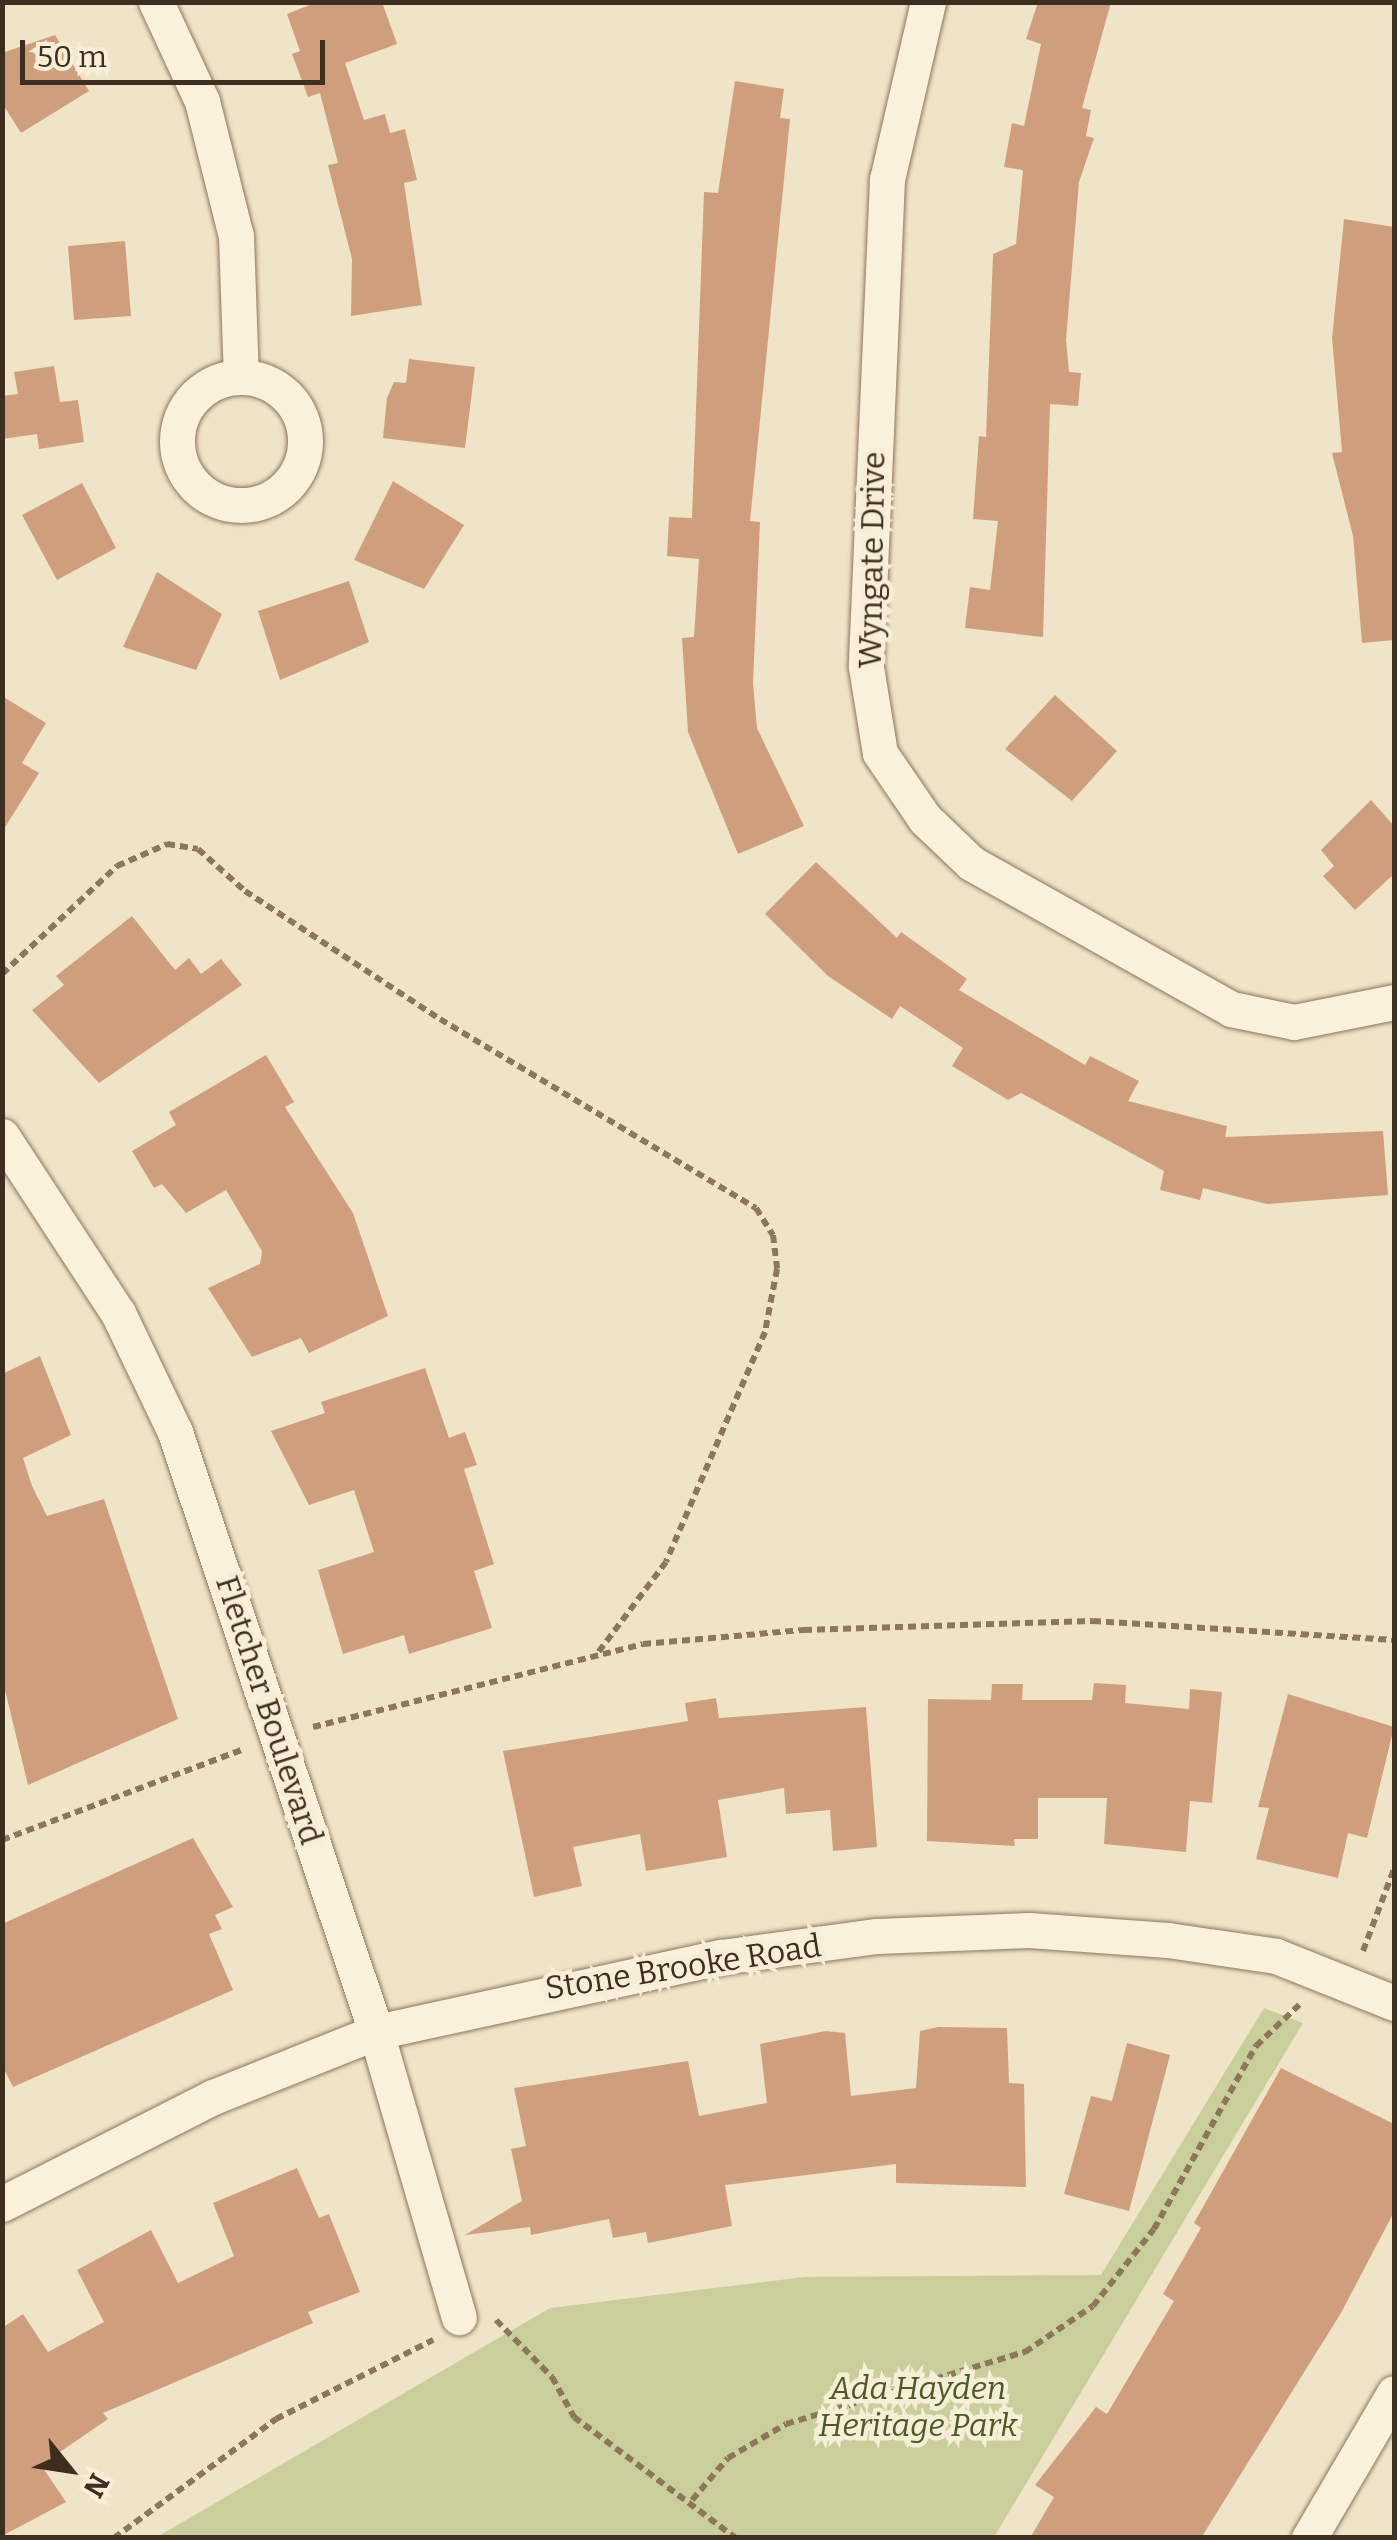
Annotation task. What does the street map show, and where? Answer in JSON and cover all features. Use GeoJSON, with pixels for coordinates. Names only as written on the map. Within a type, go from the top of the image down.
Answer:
{"type":"FeatureCollection","features":[{"type":"Feature","properties":{"kind":"street"},"geometry":{"type":"LineString","coordinates":[[156,2],[202,101],[236,236],[241,376]]}},
{"type":"Feature","properties":{"kind":"street","name":"Wyngate Drive"},"geometry":{"type":"LineString","coordinates":[[928,2],[886,180],[866,667],[880,753],[925,818],[971,863],[1231,1009],[1294,1022],[1394,1002]]}},
{"type":"Feature","properties":{"kind":"street","name":"Fletcher Boulevard"},"geometry":{"type":"LineString","coordinates":[[2,1136],[118,1313],[174,1432],[376,2032],[458,2318]]}},
{"type":"Feature","properties":{"kind":"street","name":"Stone Brooke Road"},"geometry":{"type":"LineString","coordinates":[[2,2204],[213,2098],[376,2032],[555,1986],[877,1936],[1029,1930],[1168,1940],[1340,1976],[1394,2003]]}},
{"type":"Feature","properties":{"kind":"street"},"geometry":{"type":"LineString","coordinates":[[1309,2538],[1394,2393]]}},
{"type":"Feature","properties":{"kind":"path"},"geometry":{"type":"LineString","coordinates":[[2,974],[117,866],[168,844],[198,849],[245,891],[440,1019],[756,1208],[773,1235],[777,1269],[765,1332],[666,1562],[596,1654]]}},
{"type":"Feature","properties":{"kind":"path"},"geometry":{"type":"LineString","coordinates":[[2,1840],[278,1736],[596,1654],[928,1623],[1225,1625],[1394,1640]]}},
{"type":"Feature","properties":{"kind":"path"},"geometry":{"type":"LineString","coordinates":[[692,2500],[728,2458],[786,2424],[1008,2358],[1093,2306],[1154,2228],[1256,2046],[1362,1954],[1394,1869]]}},
{"type":"Feature","properties":{"kind":"path"},"geometry":{"type":"LineString","coordinates":[[114,2538],[276,2420],[415,2356],[458,2318],[491,2316],[516,2334],[574,2418],[692,2500],[736,2538]]}},
{"type":"Feature","properties":{"kind":"green space","name":"Ada Hayden Heritage Park"},"geometry":{"type":"Polygon","coordinates":[[[1264,2008],[1303,2023],[994,2537],[157,2537],[550,2308],[804,2277],[1101,2275],[1264,2008]]]}},
{"type":"Feature","properties":{"kind":"building"},"geometry":{"type":"Polygon","coordinates":[[[317,2],[382,2],[397,44],[345,63],[364,120],[385,114],[390,133],[405,129],[417,180],[404,183],[422,305],[351,316],[352,259],[328,165],[338,163],[320,93],[308,97],[292,54],[300,51],[287,14],[317,2]]]}},
{"type":"Feature","properties":{"kind":"building"},"geometry":{"type":"Polygon","coordinates":[[[1038,2],[1111,2],[1082,108],[1091,110],[1086,136],[1094,138],[1079,182],[1066,340],[1069,372],[1081,373],[1078,406],[1050,404],[1043,637],[965,628],[970,587],[990,590],[998,521],[973,519],[979,436],[986,437],[993,254],[1016,244],[1023,170],[1004,167],[1012,123],[1024,126],[1041,44],[1026,39],[1038,2]]]}},
{"type":"Feature","properties":{"kind":"building"},"geometry":{"type":"Polygon","coordinates":[[[55,35],[89,91],[21,133],[2,103],[2,53],[55,35]]]}},
{"type":"Feature","properties":{"kind":"building"},"geometry":{"type":"Polygon","coordinates":[[[735,81],[784,89],[780,118],[790,119],[750,521],[760,522],[753,683],[757,728],[804,826],[738,854],[688,732],[682,638],[694,637],[699,559],[667,556],[669,517],[692,518],[704,192],[718,193],[735,81]]]}},
{"type":"Feature","properties":{"kind":"building"},"geometry":{"type":"Polygon","coordinates":[[[1344,219],[1394,227],[1394,640],[1362,643],[1353,536],[1332,453],[1342,452],[1332,338],[1344,219]]]}},
{"type":"Feature","properties":{"kind":"building"},"geometry":{"type":"Polygon","coordinates":[[[125,241],[131,316],[74,320],[68,246],[125,241]]]}},
{"type":"Feature","properties":{"kind":"building"},"geometry":{"type":"Polygon","coordinates":[[[409,359],[475,367],[465,448],[383,438],[387,398],[394,382],[406,383],[409,359]]]}},
{"type":"Feature","properties":{"kind":"building"},"geometry":{"type":"Polygon","coordinates":[[[54,366],[60,402],[78,400],[84,442],[39,449],[37,434],[2,439],[2,396],[18,394],[14,372],[54,366]]]}},
{"type":"Feature","properties":{"kind":"building"},"geometry":{"type":"Polygon","coordinates":[[[393,481],[464,525],[424,589],[354,560],[393,481]]]}},
{"type":"Feature","properties":{"kind":"building"},"geometry":{"type":"Polygon","coordinates":[[[82,483],[116,548],[57,580],[22,515],[82,483]]]}},
{"type":"Feature","properties":{"kind":"building"},"geometry":{"type":"Polygon","coordinates":[[[157,572],[222,614],[196,670],[123,647],[157,572]]]}},
{"type":"Feature","properties":{"kind":"building"},"geometry":{"type":"Polygon","coordinates":[[[349,581],[369,642],[280,680],[258,611],[349,581]]]}},
{"type":"Feature","properties":{"kind":"building"},"geometry":{"type":"Polygon","coordinates":[[[1055,695],[1117,751],[1072,801],[1005,749],[1055,695]]]}},
{"type":"Feature","properties":{"kind":"building"},"geometry":{"type":"Polygon","coordinates":[[[2,696],[46,723],[22,763],[39,773],[2,832],[2,696]]]}},
{"type":"Feature","properties":{"kind":"building"},"geometry":{"type":"Polygon","coordinates":[[[1371,800],[1394,826],[1394,874],[1355,910],[1323,876],[1334,866],[1321,850],[1371,800]]]}},
{"type":"Feature","properties":{"kind":"building"},"geometry":{"type":"Polygon","coordinates":[[[816,862],[897,938],[901,932],[967,979],[959,990],[1085,1065],[1090,1056],[1139,1081],[1128,1101],[1227,1126],[1225,1137],[1383,1131],[1388,1195],[1267,1204],[1203,1188],[1200,1200],[1160,1190],[1164,1171],[1021,1093],[1008,1100],[952,1066],[963,1048],[900,1006],[892,1019],[828,976],[765,914],[816,862]]]}},
{"type":"Feature","properties":{"kind":"building"},"geometry":{"type":"Polygon","coordinates":[[[132,916],[175,970],[189,958],[201,974],[221,959],[242,985],[99,1083],[32,1010],[64,985],[56,976],[132,916]]]}},
{"type":"Feature","properties":{"kind":"building"},"geometry":{"type":"Polygon","coordinates":[[[266,1055],[294,1102],[285,1107],[353,1213],[388,1316],[309,1353],[301,1338],[252,1357],[208,1288],[260,1264],[262,1251],[226,1190],[186,1213],[162,1184],[154,1188],[132,1151],[176,1125],[169,1112],[266,1055]]]}},
{"type":"Feature","properties":{"kind":"building"},"geometry":{"type":"Polygon","coordinates":[[[40,1356],[71,1435],[23,1458],[32,1486],[47,1516],[104,1499],[178,1719],[28,1785],[2,1678],[2,1374],[40,1356]]]}},
{"type":"Feature","properties":{"kind":"building"},"geometry":{"type":"Polygon","coordinates":[[[425,1368],[449,1438],[465,1432],[477,1465],[464,1469],[494,1564],[474,1571],[492,1628],[409,1654],[404,1635],[343,1654],[318,1570],[374,1552],[354,1490],[309,1505],[271,1431],[325,1413],[321,1402],[425,1368]]]}},
{"type":"Feature","properties":{"kind":"building"},"geometry":{"type":"Polygon","coordinates":[[[1094,1683],[1126,1685],[1125,1703],[1189,1709],[1190,1689],[1222,1692],[1212,1803],[1190,1801],[1186,1852],[1104,1844],[1107,1798],[1038,1798],[1038,1839],[1014,1839],[1015,1846],[927,1841],[928,1699],[991,1700],[992,1684],[1023,1684],[1022,1700],[1092,1700],[1094,1683]]]}},
{"type":"Feature","properties":{"kind":"building"},"geometry":{"type":"Polygon","coordinates":[[[1288,1694],[1394,1727],[1367,1838],[1348,1833],[1338,1878],[1256,1859],[1269,1808],[1258,1807],[1288,1694]]]}},
{"type":"Feature","properties":{"kind":"building"},"geometry":{"type":"Polygon","coordinates":[[[716,1698],[719,1718],[866,1707],[877,1847],[833,1851],[830,1810],[786,1814],[784,1788],[718,1800],[727,1857],[646,1871],[640,1834],[573,1847],[582,1886],[534,1897],[503,1751],[688,1721],[685,1703],[716,1698]]]}},
{"type":"Feature","properties":{"kind":"building"},"geometry":{"type":"Polygon","coordinates":[[[193,1838],[233,1907],[215,1915],[222,1929],[209,1934],[233,1990],[13,2087],[2,2065],[2,1924],[193,1838]]]}},
{"type":"Feature","properties":{"kind":"building"},"geometry":{"type":"Polygon","coordinates":[[[938,2027],[1007,2028],[1009,2083],[1024,2084],[1026,2187],[896,2183],[896,2164],[725,2185],[732,2226],[648,2243],[646,2232],[613,2238],[609,2219],[531,2235],[530,2227],[465,2235],[522,2201],[511,2149],[526,2146],[514,2088],[688,2061],[699,2116],[767,2103],[760,2044],[826,2031],[845,2033],[851,2096],[916,2088],[920,2031],[938,2027]]]}},
{"type":"Feature","properties":{"kind":"building"},"geometry":{"type":"Polygon","coordinates":[[[1127,2043],[1170,2055],[1129,2211],[1064,2194],[1091,2096],[1112,2101],[1127,2043]]]}},
{"type":"Feature","properties":{"kind":"building"},"geometry":{"type":"Polygon","coordinates":[[[1281,2068],[1394,2124],[1394,2212],[1341,2313],[1201,2538],[1030,2538],[1054,2497],[1035,2485],[1096,2407],[1107,2414],[1174,2301],[1163,2294],[1201,2228],[1194,2223],[1281,2068]]]}},
{"type":"Feature","properties":{"kind":"building"},"geometry":{"type":"Polygon","coordinates":[[[297,2168],[319,2218],[329,2214],[360,2292],[308,2312],[313,2323],[103,2413],[108,2419],[41,2465],[66,2502],[2,2536],[2,2328],[23,2314],[48,2352],[104,2322],[77,2270],[151,2230],[178,2283],[234,2256],[213,2203],[297,2168]]]}}]}
